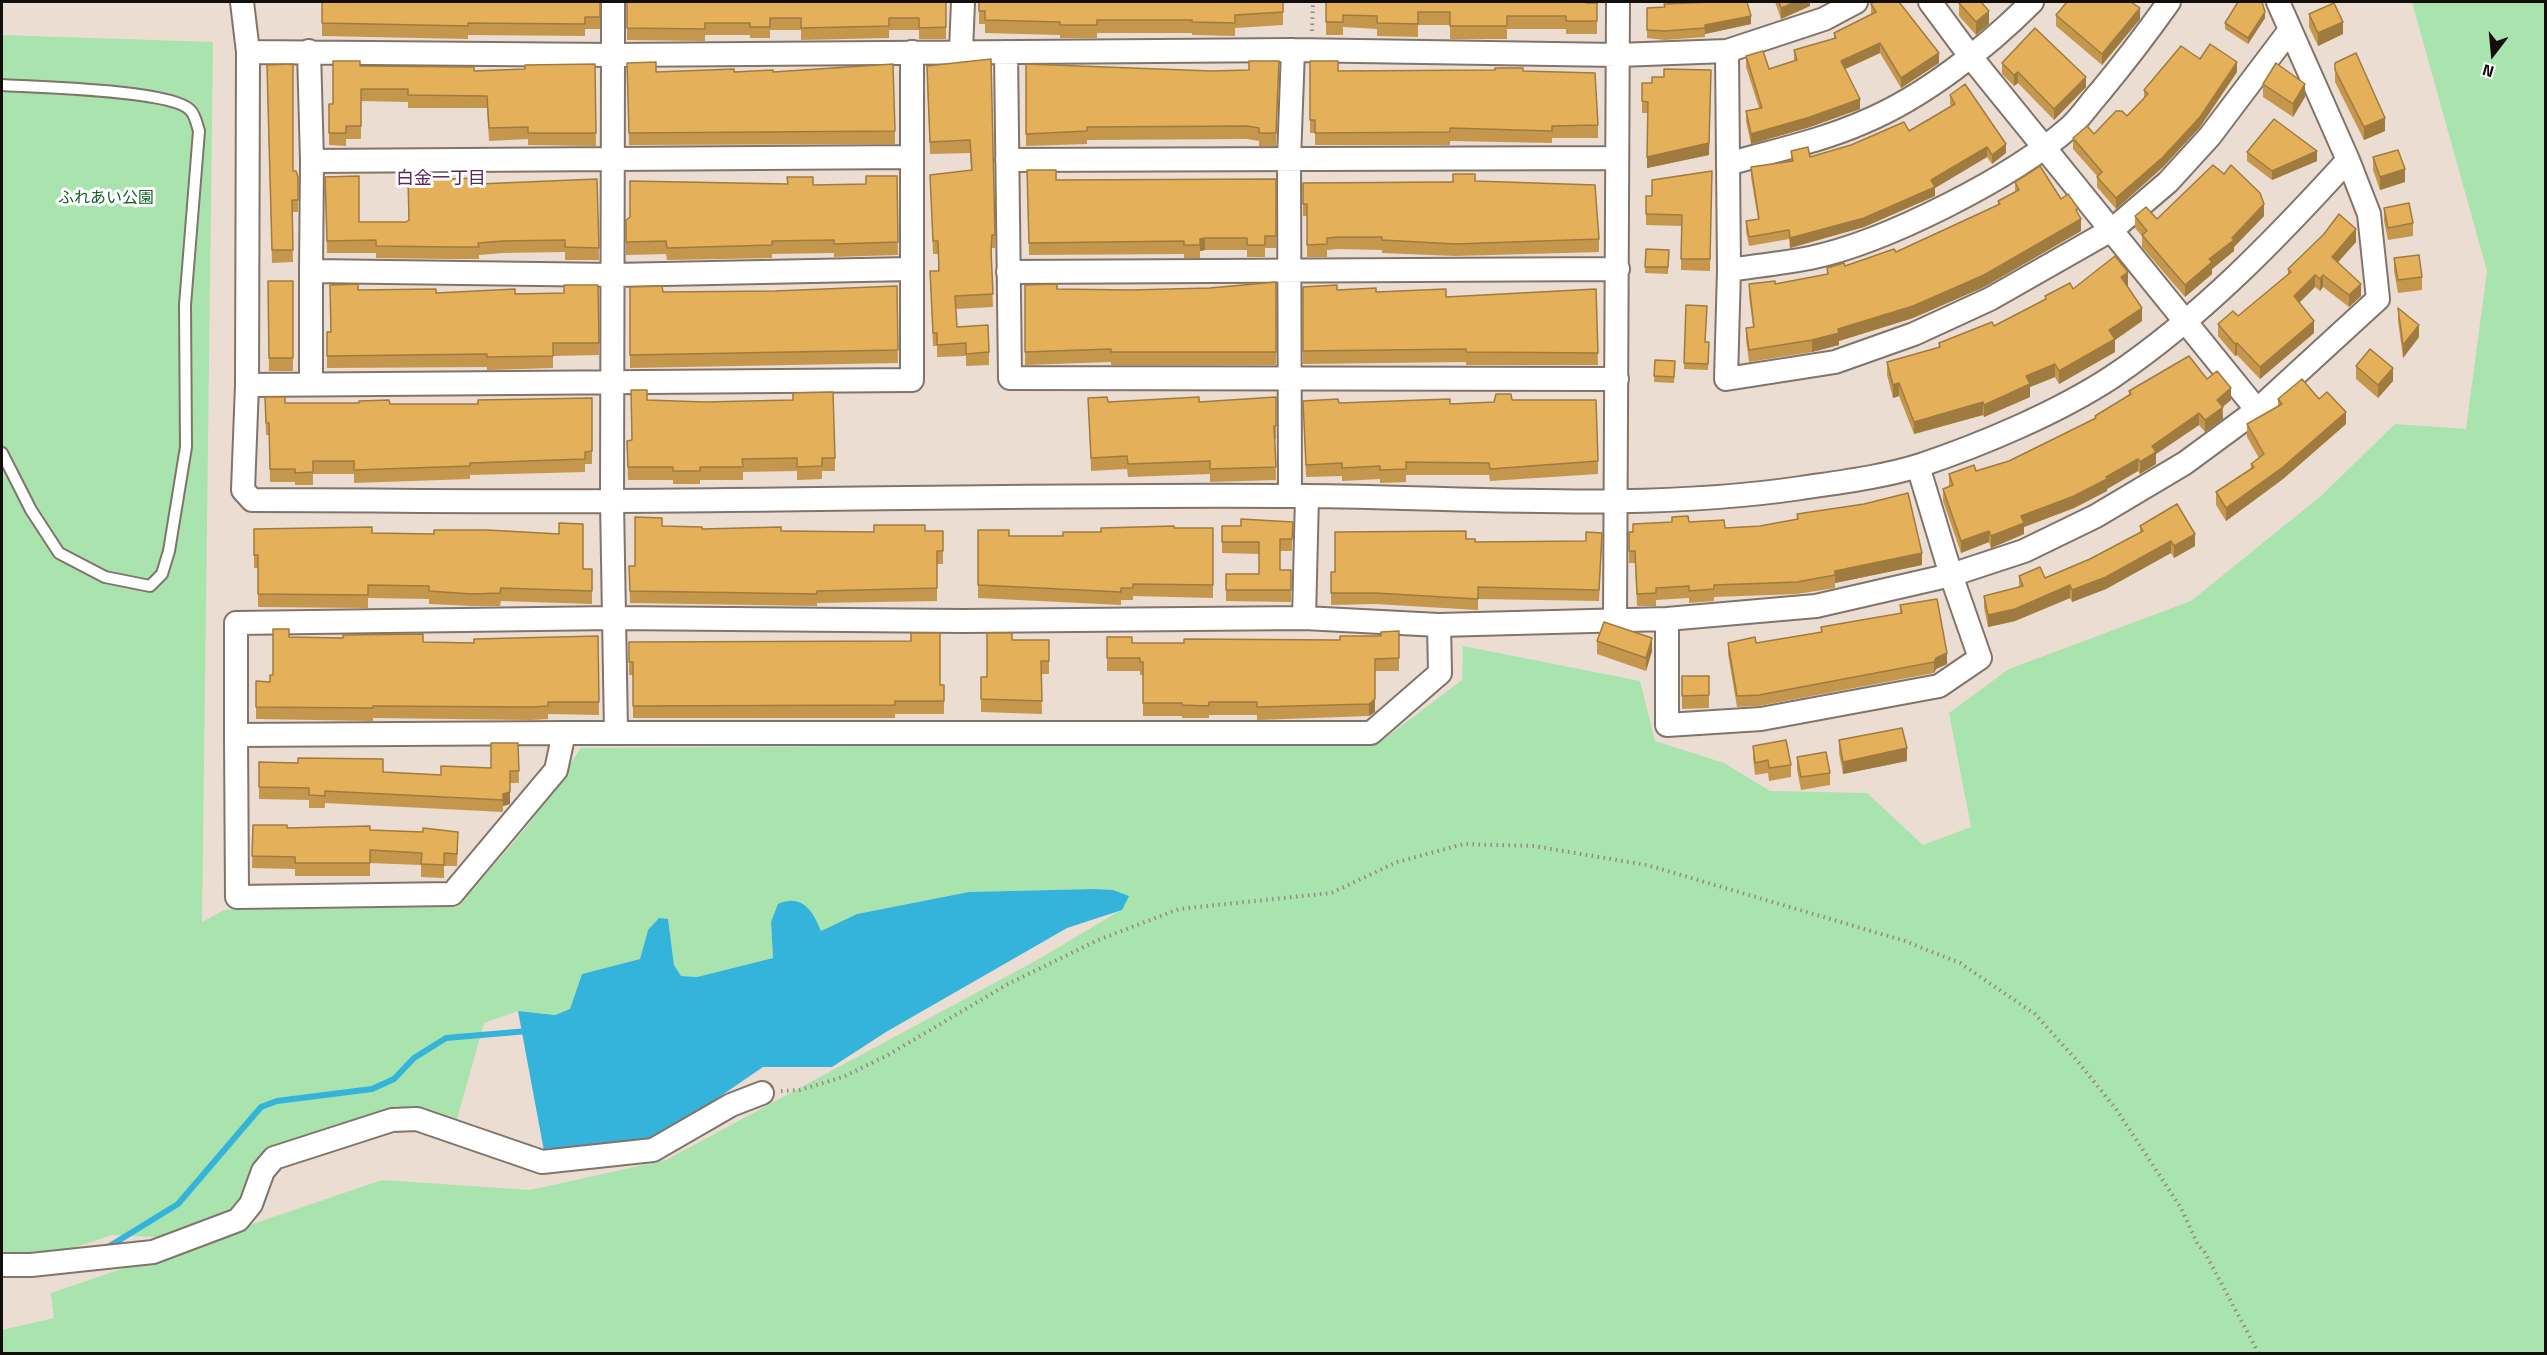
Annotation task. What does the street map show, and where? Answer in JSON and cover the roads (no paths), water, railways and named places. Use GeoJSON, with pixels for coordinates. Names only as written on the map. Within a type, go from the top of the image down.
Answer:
{"type":"FeatureCollection","features":[{"type":"Feature","properties":{"kind":"street"},"geometry":{"type":"LineString","coordinates":[[243,2],[248,52],[247,385],[243,490],[252,500],[612,502],[1298,496],[1617,502],[1741,497],[1852,481],[1918,466],[1980,442],[2076,397],[2109,378],[2241,272],[2284,230],[2348,160]]}},
{"type":"Feature","properties":{"kind":"street"},"geometry":{"type":"LineString","coordinates":[[613,2],[612,502],[616,731]]}},
{"type":"Feature","properties":{"kind":"street"},"geometry":{"type":"LineString","coordinates":[[961,51],[963,2]]}},
{"type":"Feature","properties":{"kind":"street"},"geometry":{"type":"LineString","coordinates":[[1615,621],[1618,2]]}},
{"type":"Feature","properties":{"kind":"street"},"geometry":{"type":"LineString","coordinates":[[248,52],[613,55],[1293,50],[1618,55],[1727,51],[1824,18],[1856,2]]}},
{"type":"Feature","properties":{"kind":"street"},"geometry":{"type":"LineString","coordinates":[[1930,2],[1970,56],[2257,410]]}},
{"type":"Feature","properties":{"kind":"street"},"geometry":{"type":"LineString","coordinates":[[1728,164],[1865,122],[1933,84],[1996,37],[2032,2]]}},
{"type":"Feature","properties":{"kind":"street"},"geometry":{"type":"LineString","coordinates":[[1729,270],[1812,257],[1872,238],[1937,210],[2045,147],[2078,117],[2142,41],[2169,2]]}},
{"type":"Feature","properties":{"kind":"street"},"geometry":{"type":"LineString","coordinates":[[564,733],[556,770],[452,894],[237,897],[236,623],[613,618],[963,621],[1304,618],[1439,625],[1667,619],[1815,606],[1951,575],[2024,551],[2096,516],[2185,463],[2257,410],[2378,299],[2369,214],[2348,160],[2277,2]]}},
{"type":"Feature","properties":{"kind":"street"},"geometry":{"type":"LineString","coordinates":[[1727,51],[1729,270],[1726,379],[1834,362],[1914,334],[1990,299],[2113,230],[2168,182],[2210,136],[2290,30]]}},
{"type":"Feature","properties":{"kind":"street"},"geometry":{"type":"LineString","coordinates":[[1293,50],[1289,159],[1290,379],[1304,618]]}},
{"type":"Feature","properties":{"kind":"street"},"geometry":{"type":"LineString","coordinates":[[309,51],[312,160],[310,383]]}},
{"type":"Feature","properties":{"kind":"street"},"geometry":{"type":"LineString","coordinates":[[247,385],[912,380],[912,52]]}},
{"type":"Feature","properties":{"kind":"street"},"geometry":{"type":"LineString","coordinates":[[1006,52],[1010,378],[1617,379]]}},
{"type":"Feature","properties":{"kind":"street"},"geometry":{"type":"LineString","coordinates":[[312,160],[911,157]]}},
{"type":"Feature","properties":{"kind":"street"},"geometry":{"type":"LineString","coordinates":[[1007,160],[1617,158]]}},
{"type":"Feature","properties":{"kind":"street"},"geometry":{"type":"LineString","coordinates":[[311,271],[614,275],[911,269]]}},
{"type":"Feature","properties":{"kind":"street"},"geometry":{"type":"LineString","coordinates":[[1008,272],[1618,269]]}},
{"type":"Feature","properties":{"kind":"street"},"geometry":{"type":"LineString","coordinates":[[1667,619],[1667,725],[1761,719],[1939,686],[1980,658],[1951,575],[1918,466]]}},
{"type":"Feature","properties":{"kind":"street"},"geometry":{"type":"LineString","coordinates":[[236,735],[616,731],[1371,733],[1440,673],[1439,625]]}},
{"type":"Feature","properties":{"kind":"street"},"geometry":{"type":"LineString","coordinates":[[2,1265],[31,1265],[153,1252],[164,1248],[238,1220],[251,1204],[263,1171],[274,1158],[392,1120],[417,1119],[543,1162],[653,1150],[731,1105],[762,1093]]}},
{"type":"Feature","properties":{"kind":"lane"},"geometry":{"type":"LineString","coordinates":[[2,85],[126,93],[179,102],[191,110],[199,131],[185,305],[186,447],[169,551],[162,574],[150,586],[131,584],[105,577],[58,553],[31,510],[2,453]]}},
{"type":"Feature","properties":{"kind":"water"},"geometry":{"type":"Polygon","coordinates":[[[1113,890],[1129,896],[1122,910],[1067,928],[886,1032],[832,1067],[763,1067],[652,1143],[544,1151],[518,1011],[555,1015],[570,1009],[582,974],[640,959],[648,930],[659,918],[668,919],[674,965],[681,976],[697,977],[773,958],[771,922],[778,904],[786,901],[800,902],[806,906],[821,931],[857,914],[969,892],[1113,890]]]}},
{"type":"Feature","properties":{"kind":"waterway"},"geometry":{"type":"LineString","coordinates":[[108,1247],[178,1204],[261,1107],[277,1101],[372,1089],[394,1079],[414,1058],[446,1038],[528,1031]]}},
{"type":"Feature","properties":{"kind":"district","name":"白金一丁目"},"geometry":{"type":"Point","coordinates":[441,180]}},
{"type":"Feature","properties":{"kind":"park label","name":"ふれあい公園"},"geometry":{"type":"Point","coordinates":[106,199]}}]}
